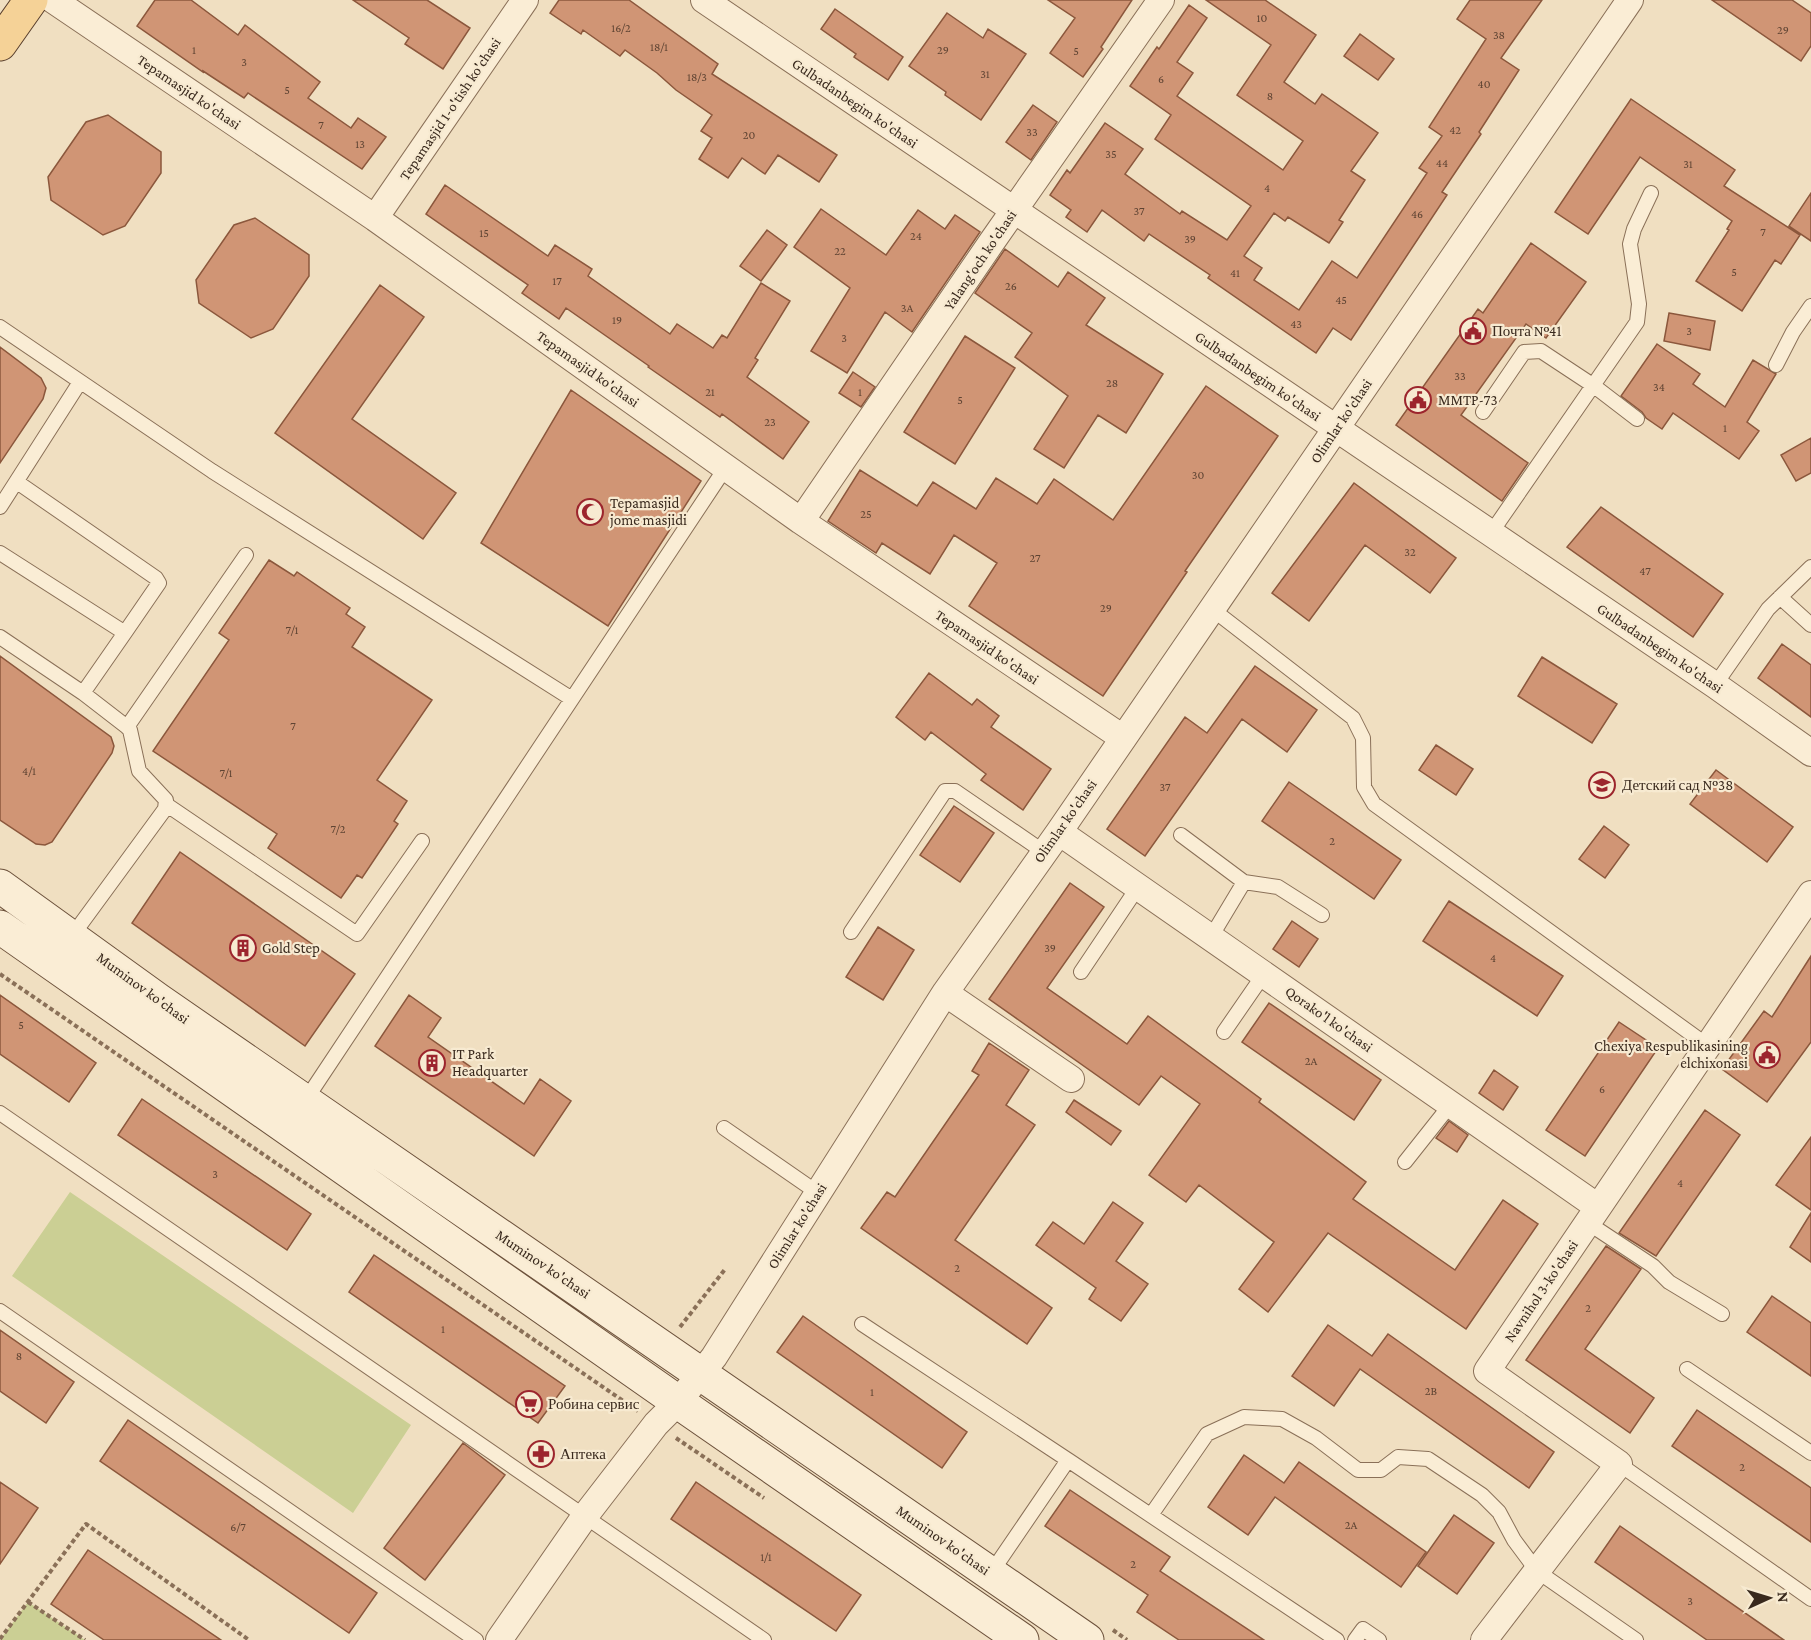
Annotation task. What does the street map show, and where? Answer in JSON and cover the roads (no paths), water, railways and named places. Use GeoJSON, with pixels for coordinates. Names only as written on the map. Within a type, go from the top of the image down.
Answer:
{"type":"FeatureCollection","features":[{"type":"Feature","properties":{"kind":"main road"},"geometry":{"type":"LineString","coordinates":[[0,44],[30,2]]}},
{"type":"Feature","properties":{"kind":"main road","name":"Muminov ko'chasi"},"geometry":{"type":"LineString","coordinates":[[0,886],[158,1000],[1087,1640]]}},
{"type":"Feature","properties":{"kind":"main road","name":"Muminov ko'chasi"},"geometry":{"type":"LineString","coordinates":[[0,927],[667,1413],[1022,1640]]}},
{"type":"Feature","properties":{"kind":"street","name":"Tepamasjid 1-o'tish ko'chasi"},"geometry":{"type":"LineString","coordinates":[[375,218],[525,0]]}},
{"type":"Feature","properties":{"kind":"street","name":"Gulbadanbegim ko'chasi"},"geometry":{"type":"LineString","coordinates":[[704,0],[1715,685],[1811,753]]}},
{"type":"Feature","properties":{"kind":"street","name":"Yalang'och ko'chasi"},"geometry":{"type":"LineString","coordinates":[[801,521],[1013,211],[1161,0]]}},
{"type":"Feature","properties":{"kind":"street","name":"Olimlar ko'chasi"},"geometry":{"type":"LineString","coordinates":[[499,1640],[585,1516],[667,1413],[702,1374],[945,993],[1052,842],[1630,0]]}},
{"type":"Feature","properties":{"kind":"street","name":"Tepamasjid ko'chasi"},"geometry":{"type":"LineString","coordinates":[[30,2],[375,218],[801,521],[1123,738]]}},
{"type":"Feature","properties":{"kind":"street","name":"Qorako'l ko'chasi"},"geometry":{"type":"LineString","coordinates":[[1052,842],[1138,887],[1451,1104],[1593,1215]]}},
{"type":"Feature","properties":{"kind":"street","name":"Navnihol 3-ko'chasi"},"geometry":{"type":"LineString","coordinates":[[1619,1464],[1487,1371],[1811,894]]}},
{"type":"Feature","properties":{"kind":"street"},"geometry":{"type":"LineString","coordinates":[[945,993],[1071,1079]]}},
{"type":"Feature","properties":{"kind":"street"},"geometry":{"type":"LineString","coordinates":[[1484,1640],[1619,1464]]}},
{"type":"Feature","properties":{"kind":"lane"},"geometry":{"type":"LineString","coordinates":[[1491,533],[1638,322],[1639,304],[1630,244],[1634,228],[1652,193]]}},
{"type":"Feature","properties":{"kind":"lane"},"geometry":{"type":"LineString","coordinates":[[1776,365],[1793,332],[1811,306]]}},
{"type":"Feature","properties":{"kind":"lane"},"geometry":{"type":"LineString","coordinates":[[0,327],[212,471],[572,699]]}},
{"type":"Feature","properties":{"kind":"lane"},"geometry":{"type":"LineString","coordinates":[[1483,412],[1524,352],[1532,350],[1541,351],[1594,386],[1637,419]]}},
{"type":"Feature","properties":{"kind":"lane"},"geometry":{"type":"LineString","coordinates":[[0,507],[80,382]]}},
{"type":"Feature","properties":{"kind":"lane"},"geometry":{"type":"LineString","coordinates":[[306,1101],[726,467]]}},
{"type":"Feature","properties":{"kind":"lane"},"geometry":{"type":"LineString","coordinates":[[17,482],[156,578],[159,583],[83,693]]}},
{"type":"Feature","properties":{"kind":"lane"},"geometry":{"type":"LineString","coordinates":[[0,553],[124,634]]}},
{"type":"Feature","properties":{"kind":"lane"},"geometry":{"type":"LineString","coordinates":[[128,727],[246,555]]}},
{"type":"Feature","properties":{"kind":"lane"},"geometry":{"type":"LineString","coordinates":[[1715,685],[1768,609],[1811,567]]}},
{"type":"Feature","properties":{"kind":"lane"},"geometry":{"type":"LineString","coordinates":[[1780,597],[1811,625]]}},
{"type":"Feature","properties":{"kind":"lane"},"geometry":{"type":"LineString","coordinates":[[1212,609],[1353,718],[1363,738],[1364,787],[1374,804],[1708,1046]]}},
{"type":"Feature","properties":{"kind":"lane"},"geometry":{"type":"LineString","coordinates":[[0,638],[83,693],[128,727],[139,771],[166,800],[165,809],[72,936]]}},
{"type":"Feature","properties":{"kind":"lane"},"geometry":{"type":"LineString","coordinates":[[851,932],[945,791],[955,791],[1052,842]]}},
{"type":"Feature","properties":{"kind":"lane"},"geometry":{"type":"LineString","coordinates":[[166,805],[357,934],[422,841]]}},
{"type":"Feature","properties":{"kind":"lane"},"geometry":{"type":"LineString","coordinates":[[1181,835],[1244,882],[1278,887],[1322,915]]}},
{"type":"Feature","properties":{"kind":"lane"},"geometry":{"type":"LineString","coordinates":[[1210,937],[1244,882]]}},
{"type":"Feature","properties":{"kind":"lane"},"geometry":{"type":"LineString","coordinates":[[1082,972],[1138,887]]}},
{"type":"Feature","properties":{"kind":"lane"},"geometry":{"type":"LineString","coordinates":[[1224,1032],[1264,974]]}},
{"type":"Feature","properties":{"kind":"lane"},"geometry":{"type":"LineString","coordinates":[[1405,1162],[1451,1104]]}},
{"type":"Feature","properties":{"kind":"lane"},"geometry":{"type":"LineString","coordinates":[[0,1113],[764,1640]]}},
{"type":"Feature","properties":{"kind":"lane"},"geometry":{"type":"LineString","coordinates":[[724,1128],[819,1192]]}},
{"type":"Feature","properties":{"kind":"lane"},"geometry":{"type":"LineString","coordinates":[[1593,1215],[1669,1282],[1722,1314]]}},
{"type":"Feature","properties":{"kind":"lane"},"geometry":{"type":"LineString","coordinates":[[0,1311],[476,1640]]}},
{"type":"Feature","properties":{"kind":"lane"},"geometry":{"type":"LineString","coordinates":[[862,1324],[1337,1640]]}},
{"type":"Feature","properties":{"kind":"lane"},"geometry":{"type":"LineString","coordinates":[[1687,1369],[1811,1453]]}},
{"type":"Feature","properties":{"kind":"lane"},"geometry":{"type":"LineString","coordinates":[[1151,1515],[1207,1434],[1244,1417],[1282,1419],[1316,1438],[1358,1470],[1381,1470],[1398,1457],[1428,1459],[1482,1495],[1490,1503],[1537,1571],[1636,1640]]}},
{"type":"Feature","properties":{"kind":"lane"},"geometry":{"type":"LineString","coordinates":[[991,1573],[1068,1460]]}},
{"type":"Feature","properties":{"kind":"lane"},"geometry":{"type":"LineString","coordinates":[[1619,1464],[1811,1599]]}},
{"type":"Feature","properties":{"kind":"lane"},"geometry":{"type":"LineString","coordinates":[[1355,1640],[1363,1629],[1379,1640]]}},
{"type":"Feature","properties":{"kind":"place","name":"Почта №41"},"geometry":{"type":"Point","coordinates":[1473,331]}},
{"type":"Feature","properties":{"kind":"place","name":"MMTP-73"},"geometry":{"type":"Point","coordinates":[1418,400]}},
{"type":"Feature","properties":{"kind":"place","name":"Tepamasjid jome masjidi"},"geometry":{"type":"Point","coordinates":[590,512]}},
{"type":"Feature","properties":{"kind":"place","name":"Детский сад №38"},"geometry":{"type":"Point","coordinates":[1602,785]}},
{"type":"Feature","properties":{"kind":"place","name":"Gold Step"},"geometry":{"type":"Point","coordinates":[243,948]}},
{"type":"Feature","properties":{"kind":"place","name":"Chexiya Respublikasining elchixonasi"},"geometry":{"type":"Point","coordinates":[1767,1055]}},
{"type":"Feature","properties":{"kind":"place","name":"IT Park Headquarter"},"geometry":{"type":"Point","coordinates":[432,1063]}},
{"type":"Feature","properties":{"kind":"place","name":"Робина сервис"},"geometry":{"type":"Point","coordinates":[529,1404]}},
{"type":"Feature","properties":{"kind":"place","name":"Аптека"},"geometry":{"type":"Point","coordinates":[541,1454]}}]}
